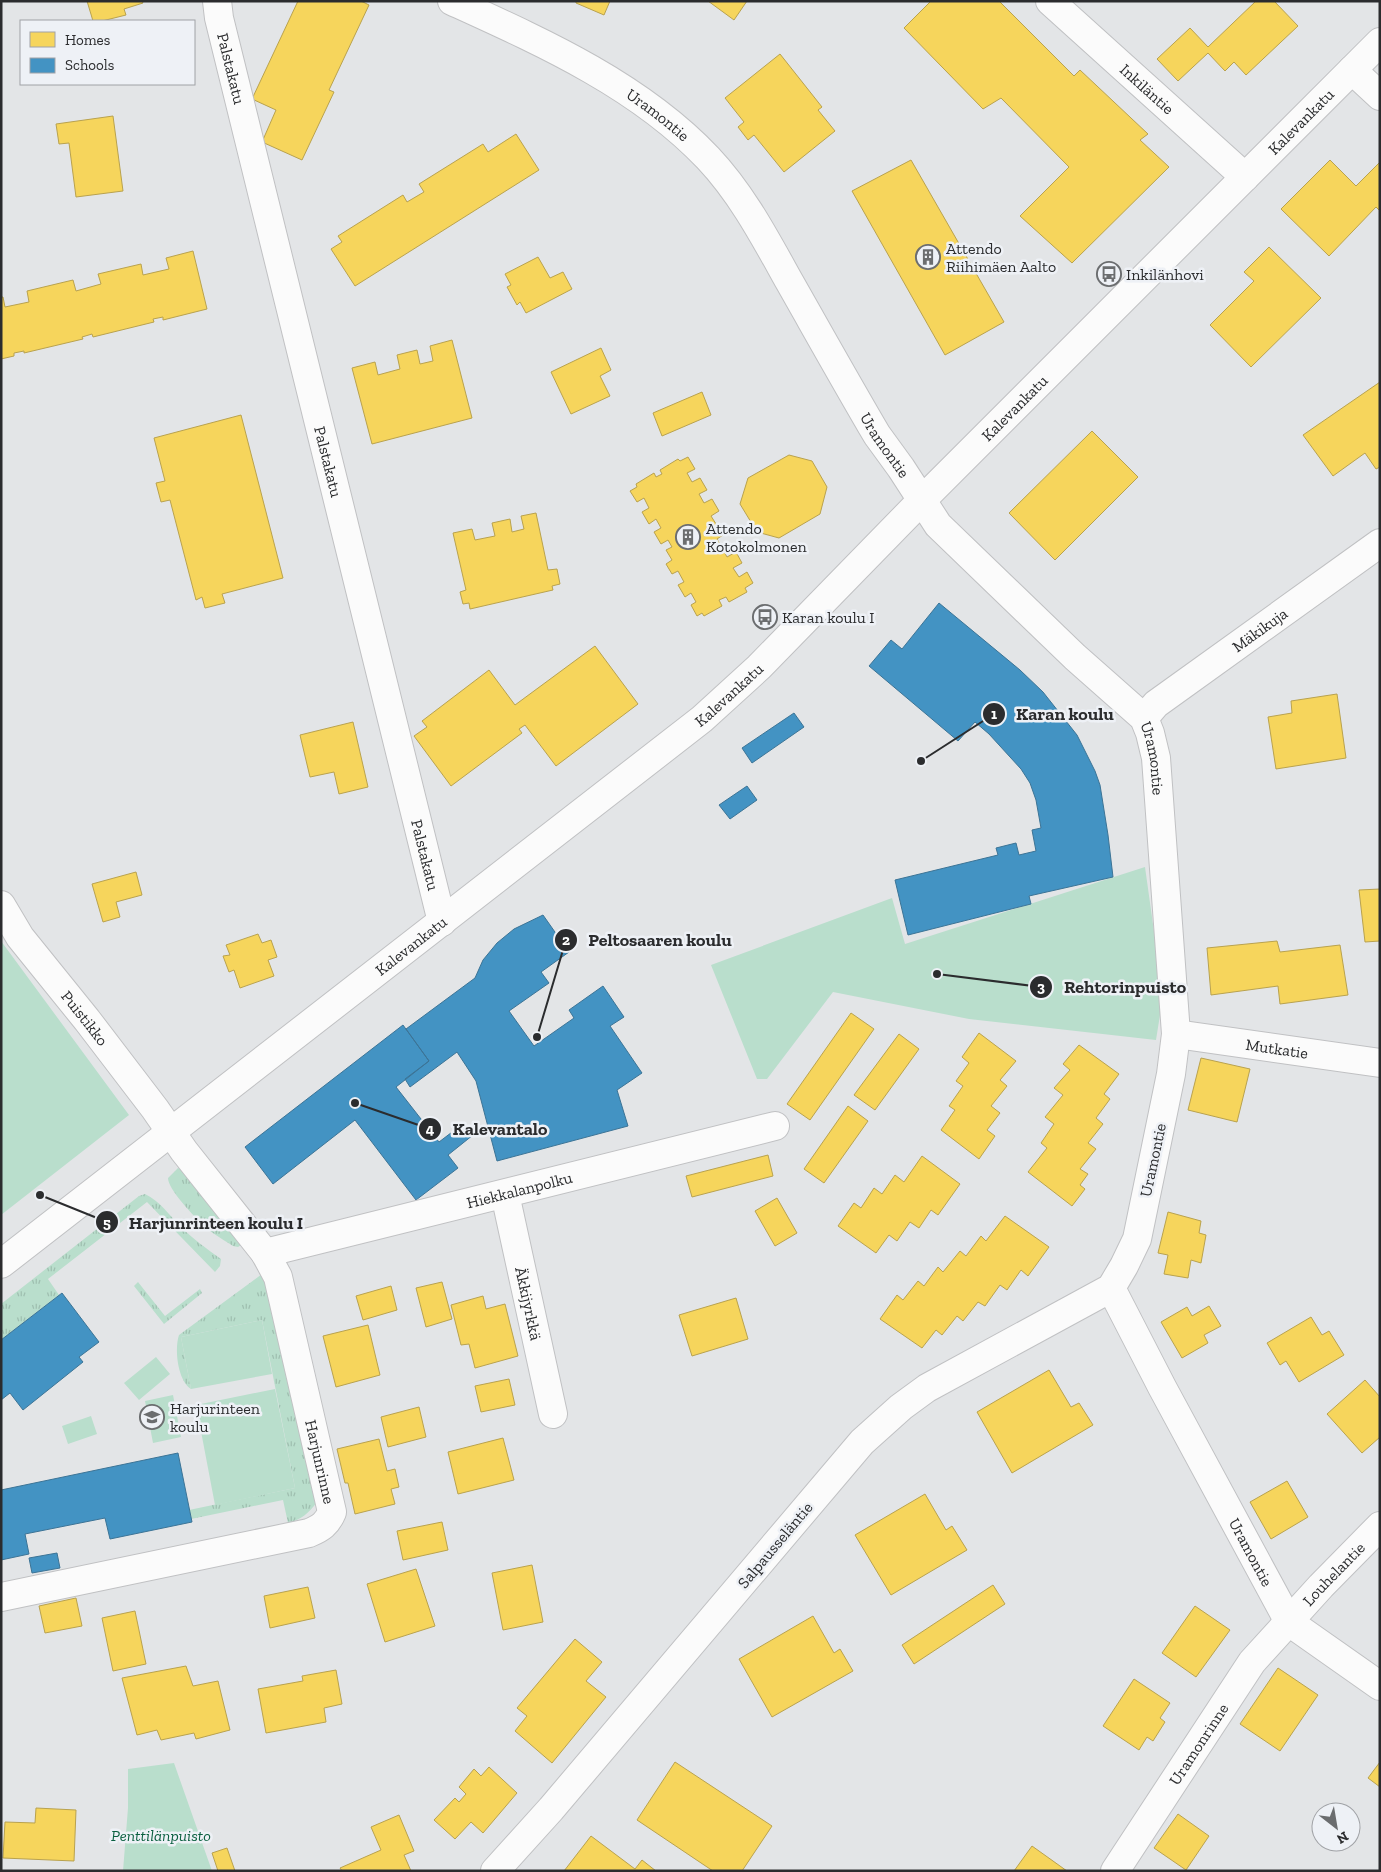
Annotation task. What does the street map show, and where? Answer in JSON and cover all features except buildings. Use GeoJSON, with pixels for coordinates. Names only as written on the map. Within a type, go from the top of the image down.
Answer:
{"type":"FeatureCollection","features":[{"type":"Feature","properties":{"kind":"street","name":"Palstakatu"},"geometry":{"type":"LineString","coordinates":[[218,1],[219,18],[442,922]]}},
{"type":"Feature","properties":{"kind":"street","name":"Uramontie"},"geometry":{"type":"LineString","coordinates":[[452,1],[563,54],[605,78],[678,130],[709,158],[752,216],[876,435],[901,468],[938,525],[1075,657],[1144,718],[1156,758],[1176,1034],[1171,1074],[1137,1239],[1111,1288],[1162,1387],[1289,1622],[1380,1686]]}},
{"type":"Feature","properties":{"kind":"street","name":"Inkiläntie"},"geometry":{"type":"LineString","coordinates":[[1050,1],[1245,177]]}},
{"type":"Feature","properties":{"kind":"street","name":"Kalevankatu"},"geometry":{"type":"LineString","coordinates":[[1,1264],[702,719],[759,667],[921,501],[1380,42]]}},
{"type":"Feature","properties":{"kind":"street"},"geometry":{"type":"LineString","coordinates":[[1352,70],[1380,96]]}},
{"type":"Feature","properties":{"kind":"street","name":"Mäkikuja"},"geometry":{"type":"LineString","coordinates":[[1144,718],[1156,704],[1380,544]]}},
{"type":"Feature","properties":{"kind":"street","name":"Puistikko"},"geometry":{"type":"LineString","coordinates":[[1,905],[20,937],[87,1020],[155,1109],[170,1132]]}},
{"type":"Feature","properties":{"kind":"street","name":"Mutkatie"},"geometry":{"type":"LineString","coordinates":[[1176,1034],[1380,1063]]}},
{"type":"Feature","properties":{"kind":"street","name":"Hiekkalanpolku"},"geometry":{"type":"LineString","coordinates":[[265,1253],[775,1126]]}},
{"type":"Feature","properties":{"kind":"street","name":"Harjunrinne"},"geometry":{"type":"LineString","coordinates":[[1,1598],[309,1533],[328,1522],[332,1512],[278,1278],[265,1253],[170,1132]]}},
{"type":"Feature","properties":{"kind":"street","name":"Äkkijyrkkä"},"geometry":{"type":"LineString","coordinates":[[506,1194],[554,1414]]}},
{"type":"Feature","properties":{"kind":"street","name":"Salpausseläntie"},"geometry":{"type":"LineString","coordinates":[[495,1871],[551,1810],[862,1442],[900,1407],[927,1388],[1111,1288]]}},
{"type":"Feature","properties":{"kind":"street","name":"Louhelantie"},"geometry":{"type":"LineString","coordinates":[[1289,1622],[1380,1526]]}},
{"type":"Feature","properties":{"kind":"street","name":"Uramonrinne"},"geometry":{"type":"LineString","coordinates":[[1115,1871],[1252,1662],[1289,1622]]}},
{"type":"Feature","properties":{"kind":"green space"},"geometry":{"type":"Polygon","coordinates":[[[1145,867],[1163,996],[1156,1040],[969,1019],[833,992],[767,1079],[757,1079],[711,965],[892,898],[905,944],[1145,867]]]}},
{"type":"Feature","properties":{"kind":"green space"},"geometry":{"type":"Polygon","coordinates":[[[1,941],[129,1115],[1,1215],[1,941]]]}},
{"type":"Feature","properties":{"kind":"green space"},"geometry":{"type":"Polygon","coordinates":[[[178,1168],[185,1171],[241,1245],[238,1247],[233,1246],[212,1232],[181,1201],[169,1183],[168,1178],[178,1168]]]}},
{"type":"Feature","properties":{"kind":"green space"},"geometry":{"type":"Polygon","coordinates":[[[145,1194],[160,1204],[180,1226],[221,1259],[220,1266],[215,1272],[147,1202],[48,1279],[59,1295],[1,1340],[1,1304],[139,1196],[145,1194]]]}},
{"type":"Feature","properties":{"kind":"green space"},"geometry":{"type":"Polygon","coordinates":[[[262,1274],[266,1275],[317,1502],[304,1516],[288,1523],[283,1500],[191,1519],[189,1510],[295,1488],[262,1320],[181,1337],[191,1389],[183,1379],[178,1365],[177,1349],[179,1335],[262,1274]]]}},
{"type":"Feature","properties":{"kind":"green space"},"geometry":{"type":"Polygon","coordinates":[[[138,1282],[165,1316],[200,1289],[202,1293],[164,1324],[134,1286],[138,1282]]]}},
{"type":"Feature","properties":{"kind":"green space"},"geometry":{"type":"Polygon","coordinates":[[[262,1320],[272,1374],[191,1389],[181,1337],[262,1320]]]}},
{"type":"Feature","properties":{"kind":"green space"},"geometry":{"type":"Polygon","coordinates":[[[156,1357],[170,1374],[139,1400],[124,1383],[156,1357]]]}},
{"type":"Feature","properties":{"kind":"green space"},"geometry":{"type":"Polygon","coordinates":[[[275,1389],[295,1488],[215,1505],[196,1405],[275,1389]]]}},
{"type":"Feature","properties":{"kind":"green space"},"geometry":{"type":"Polygon","coordinates":[[[173,1395],[181,1437],[153,1443],[145,1401],[173,1395]]]}},
{"type":"Feature","properties":{"kind":"green space"},"geometry":{"type":"Polygon","coordinates":[[[91,1416],[97,1434],[68,1444],[62,1426],[91,1416]]]}},
{"type":"Feature","properties":{"kind":"green space","name":"Penttilänpuisto"},"geometry":{"type":"Polygon","coordinates":[[[174,1763],[212,1871],[123,1871],[128,1808],[128,1769],[174,1763]]]}},
{"type":"Feature","properties":{"kind":"place","name":"Attendo Riihimäen Aalto"},"geometry":{"type":"Point","coordinates":[928,257]}},
{"type":"Feature","properties":{"kind":"place","name":"Inkilänhovi"},"geometry":{"type":"Point","coordinates":[1109,274]}},
{"type":"Feature","properties":{"kind":"place","name":"Attendo Kotokolmonen"},"geometry":{"type":"Point","coordinates":[688,537]}},
{"type":"Feature","properties":{"kind":"place","name":"Karan koulu I"},"geometry":{"type":"Point","coordinates":[765,617]}},
{"type":"Feature","properties":{"kind":"place","name":"Karan koulu"},"geometry":{"type":"Point","coordinates":[921,761]}},
{"type":"Feature","properties":{"kind":"place","name":"Rehtorinpuisto"},"geometry":{"type":"Point","coordinates":[937,974]}},
{"type":"Feature","properties":{"kind":"place","name":"Peltosaaren koulu"},"geometry":{"type":"Point","coordinates":[537,1037]}},
{"type":"Feature","properties":{"kind":"place","name":"Kalevantalo"},"geometry":{"type":"Point","coordinates":[355,1103]}},
{"type":"Feature","properties":{"kind":"place","name":"Harjunrinteen koulu I"},"geometry":{"type":"Point","coordinates":[40,1195]}},
{"type":"Feature","properties":{"kind":"place","name":"Harjurinteen koulu"},"geometry":{"type":"Point","coordinates":[152,1417]}}]}
